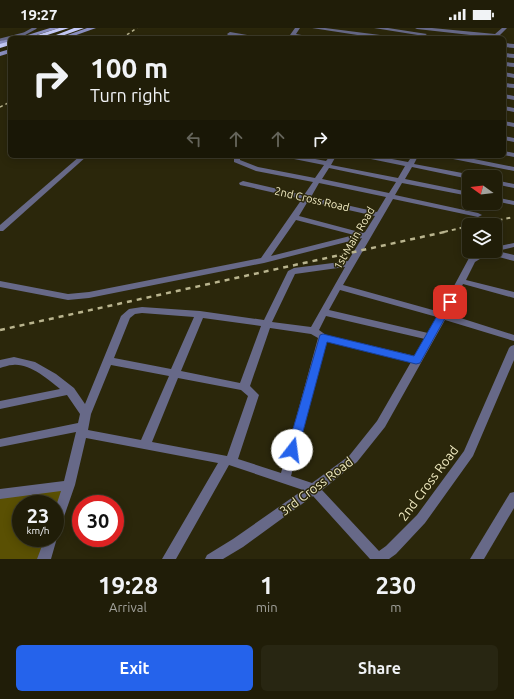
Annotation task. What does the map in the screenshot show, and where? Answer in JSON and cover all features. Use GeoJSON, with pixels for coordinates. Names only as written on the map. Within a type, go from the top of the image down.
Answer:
{"type":"FeatureCollection","features":[{"type":"Feature","properties":{"kind":"highway"},"geometry":{"type":"LineString","coordinates":[[38,36],[66,28]]}},
{"type":"Feature","properties":{"kind":"highway"},"geometry":{"type":"LineString","coordinates":[[55,36],[81,28]]}},
{"type":"Feature","properties":{"kind":"street"},"geometry":{"type":"LineString","coordinates":[[28,36],[56,28]]}},
{"type":"Feature","properties":{"kind":"street"},"geometry":{"type":"LineString","coordinates":[[68,36],[93,28]]}},
{"type":"Feature","properties":{"kind":"street"},"geometry":{"type":"LineString","coordinates":[[297,36],[298,28]]}},
{"type":"Feature","properties":{"kind":"street"},"geometry":{"type":"LineString","coordinates":[[314,28],[373,36]]}},
{"type":"Feature","properties":{"kind":"street"},"geometry":{"type":"LineString","coordinates":[[376,28],[479,36]]}},
{"type":"Feature","properties":{"kind":"street"},"geometry":{"type":"LineString","coordinates":[[496,36],[507,29]]}},
{"type":"Feature","properties":{"kind":"street"},"geometry":{"type":"LineString","coordinates":[[414,32],[438,36]]}},
{"type":"Feature","properties":{"kind":"street"},"geometry":{"type":"LineString","coordinates":[[230,34],[242,36]]}},
{"type":"Feature","properties":{"kind":"street"},"geometry":{"type":"LineString","coordinates":[[0,230],[82,158]]}},
{"type":"Feature","properties":{"kind":"street"},"geometry":{"type":"LineString","coordinates":[[237,158],[236,161],[256,169],[316,180],[478,215]]}},
{"type":"Feature","properties":{"kind":"street"},"geometry":{"type":"LineString","coordinates":[[298,158],[462,193]]}},
{"type":"Feature","properties":{"kind":"street"},"geometry":{"type":"LineString","coordinates":[[264,260],[332,158]]}},
{"type":"Feature","properties":{"kind":"street"},"geometry":{"type":"LineString","coordinates":[[377,158],[462,175]]}},
{"type":"Feature","properties":{"kind":"street","name":"1st Main Road"},"geometry":{"type":"LineString","coordinates":[[285,478],[323,312],[352,263],[365,234],[380,215],[414,158]]}},
{"type":"Feature","properties":{"kind":"street"},"geometry":{"type":"LineString","coordinates":[[457,158],[514,170]]}},
{"type":"Feature","properties":{"kind":"street"},"geometry":{"type":"LineString","coordinates":[[502,183],[514,186]]}},
{"type":"Feature","properties":{"kind":"street","name":"2nd Cross Road"},"geometry":{"type":"LineString","coordinates":[[243,184],[306,197],[380,215]]}},
{"type":"Feature","properties":{"kind":"street"},"geometry":{"type":"LineString","coordinates":[[502,200],[514,203]]}},
{"type":"Feature","properties":{"kind":"street"},"geometry":{"type":"LineString","coordinates":[[294,217],[365,234]]}},
{"type":"Feature","properties":{"kind":"street"},"geometry":{"type":"LineString","coordinates":[[0,284],[68,297],[143,285],[264,260],[365,234]]}},
{"type":"Feature","properties":{"kind":"street"},"geometry":{"type":"LineString","coordinates":[[502,248],[514,245]]}},
{"type":"Feature","properties":{"kind":"street"},"geometry":{"type":"LineString","coordinates":[[502,255],[514,258]]}},
{"type":"Feature","properties":{"kind":"street","name":"3rd Cross Road"},"geometry":{"type":"LineString","coordinates":[[212,559],[238,543],[314,490],[353,460],[381,424],[416,360],[443,316],[472,260],[475,258]]}},
{"type":"Feature","properties":{"kind":"street"},"geometry":{"type":"LineString","coordinates":[[244,386],[266,325],[291,273],[294,271],[352,263]]}},
{"type":"Feature","properties":{"kind":"street"},"geometry":{"type":"LineString","coordinates":[[461,281],[514,295]]}},
{"type":"Feature","properties":{"kind":"street"},"geometry":{"type":"LineString","coordinates":[[338,287],[443,316],[514,338]]}},
{"type":"Feature","properties":{"kind":"street"},"geometry":{"type":"LineString","coordinates":[[64,500],[86,414],[109,361],[126,316],[132,311],[142,310],[200,314],[319,334],[416,360]]}},
{"type":"Feature","properties":{"kind":"street"},"geometry":{"type":"LineString","coordinates":[[323,312],[431,337]]}},
{"type":"Feature","properties":{"kind":"street"},"geometry":{"type":"LineString","coordinates":[[145,444],[200,314]]}},
{"type":"Feature","properties":{"kind":"street","name":"2nd Cross Road"},"geometry":{"type":"LineString","coordinates":[[378,559],[390,550],[421,519],[469,453],[514,348]]}},
{"type":"Feature","properties":{"kind":"street"},"geometry":{"type":"LineString","coordinates":[[0,364],[14,361],[32,365],[52,377],[70,391],[86,414]]}},
{"type":"Feature","properties":{"kind":"street"},"geometry":{"type":"LineString","coordinates":[[109,361],[244,386],[254,395],[229,460],[169,559]]}},
{"type":"Feature","properties":{"kind":"street"},"geometry":{"type":"LineString","coordinates":[[0,405],[70,391]]}},
{"type":"Feature","properties":{"kind":"street"},"geometry":{"type":"LineString","coordinates":[[0,443],[82,429],[145,444],[229,460],[285,478],[314,490],[378,559]]}},
{"type":"Feature","properties":{"kind":"street"},"geometry":{"type":"LineString","coordinates":[[0,494],[69,485]]}},
{"type":"Feature","properties":{"kind":"street"},"geometry":{"type":"LineString","coordinates":[[477,559],[514,497]]}},
{"type":"Feature","properties":{"kind":"street"},"geometry":{"type":"LineString","coordinates":[[44,559],[48,547]]}},
{"type":"Feature","properties":{"kind":"lane"},"geometry":{"type":"LineString","coordinates":[[19,36],[36,28]]}},
{"type":"Feature","properties":{"kind":"shaded area"},"geometry":{"type":"Polygon","coordinates":[[[69,485],[64,500],[64,495],[12,495],[12,547],[48,547],[44,559],[0,559],[0,494],[69,485]]]}},
{"type":"Feature","properties":{"kind":"railway"},"geometry":{"type":"LineString","coordinates":[[125,36],[137,28]]}},
{"type":"Feature","properties":{"kind":"railway"},"geometry":{"type":"LineString","coordinates":[[0,107],[8,103]]}},
{"type":"Feature","properties":{"kind":"railway"},"geometry":{"type":"LineString","coordinates":[[502,219],[514,217]]}},
{"type":"Feature","properties":{"kind":"railway"},"geometry":{"type":"LineString","coordinates":[[444,232],[462,228]]}},
{"type":"Feature","properties":{"kind":"railway"},"geometry":{"type":"LineString","coordinates":[[0,330],[449,231]]}},
{"type":"Feature","properties":{"kind":"route"},"geometry":{"type":"LineString","coordinates":[[292,450],[323,337],[416,360],[431,337],[450,302]]}}]}
